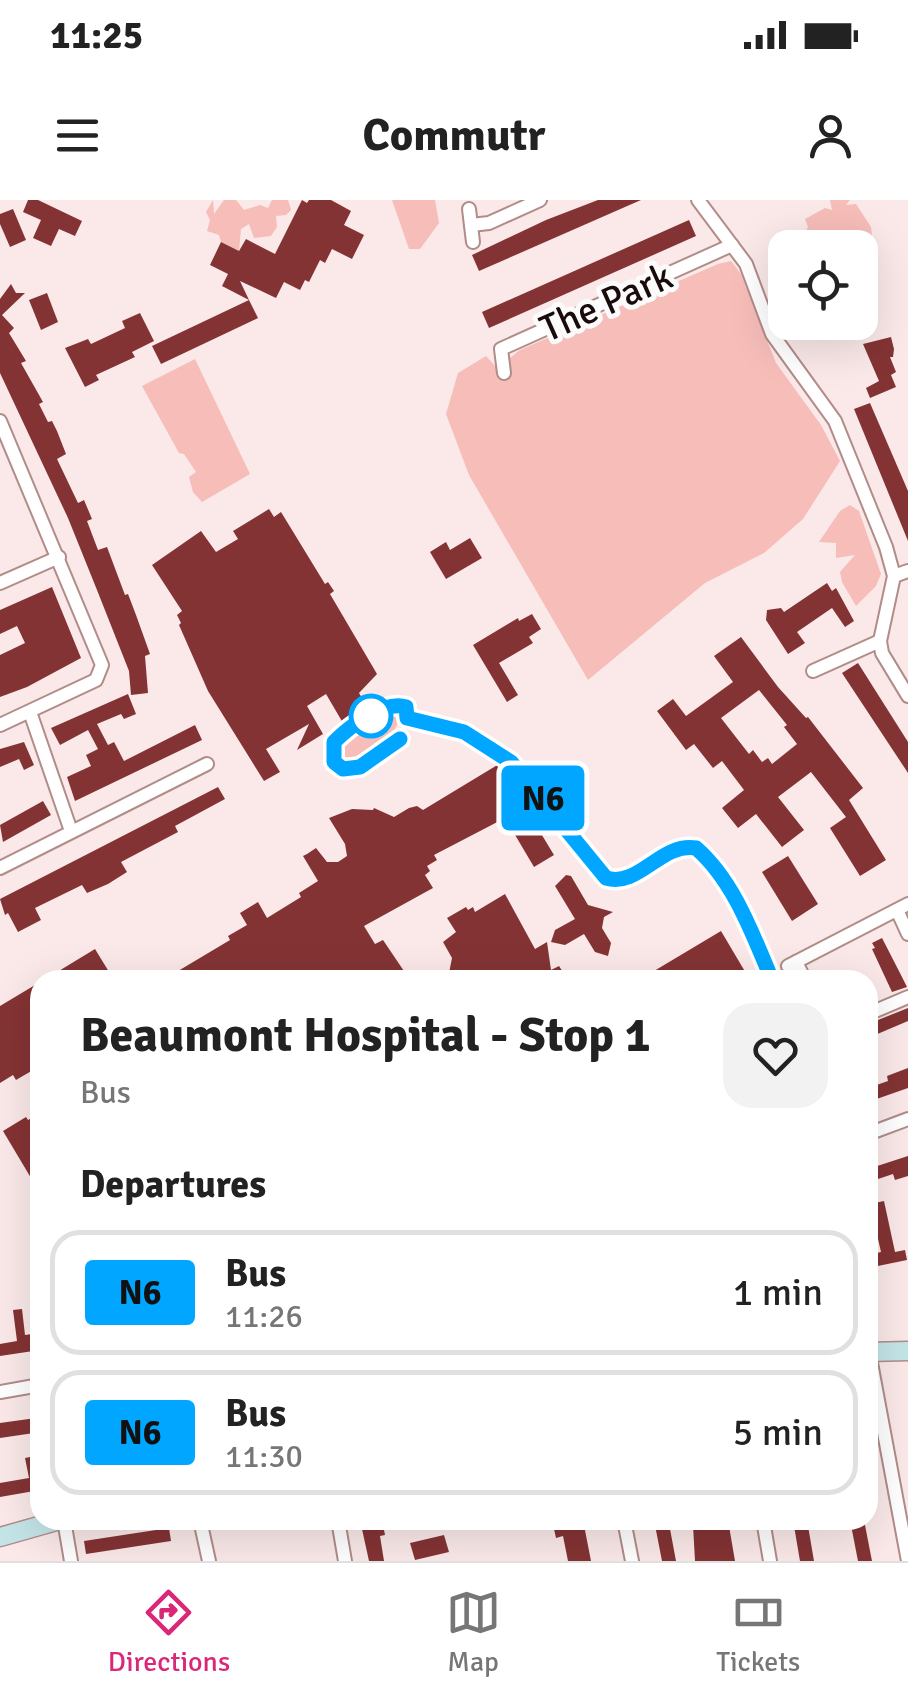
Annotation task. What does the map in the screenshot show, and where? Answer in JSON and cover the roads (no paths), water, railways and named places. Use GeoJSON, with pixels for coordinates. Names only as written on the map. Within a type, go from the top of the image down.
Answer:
{"type":"FeatureCollection","features":[{"type":"Feature","properties":{"kind":"street"},"geometry":{"type":"LineString","coordinates":[[471,225],[488,223],[540,200]]}},
{"type":"Feature","properties":{"kind":"street"},"geometry":{"type":"LineString","coordinates":[[698,200],[746,264],[772,334],[835,422],[886,546],[894,576],[880,641],[882,654],[908,696]]}},
{"type":"Feature","properties":{"kind":"street"},"geometry":{"type":"LineString","coordinates":[[469,209],[474,242]]}},
{"type":"Feature","properties":{"kind":"street","name":"The Park"},"geometry":{"type":"LineString","coordinates":[[504,373],[501,349],[732,244]]}},
{"type":"Feature","properties":{"kind":"street"},"geometry":{"type":"LineString","coordinates":[[0,421],[5,448],[59,557],[102,666],[96,680],[0,726]]}},
{"type":"Feature","properties":{"kind":"street"},"geometry":{"type":"LineString","coordinates":[[0,583],[59,557]]}},
{"type":"Feature","properties":{"kind":"street"},"geometry":{"type":"LineString","coordinates":[[894,576],[908,572]]}},
{"type":"Feature","properties":{"kind":"street"},"geometry":{"type":"LineString","coordinates":[[813,671],[880,641]]}},
{"type":"Feature","properties":{"kind":"street"},"geometry":{"type":"LineString","coordinates":[[30,712],[71,831]]}},
{"type":"Feature","properties":{"kind":"street"},"geometry":{"type":"LineString","coordinates":[[0,868],[207,764]]}},
{"type":"Feature","properties":{"kind":"street"},"geometry":{"type":"LineString","coordinates":[[797,970],[792,964],[902,907],[908,934]]}},
{"type":"Feature","properties":{"kind":"street"},"geometry":{"type":"LineString","coordinates":[[878,1010],[908,997]]}},
{"type":"Feature","properties":{"kind":"street"},"geometry":{"type":"LineString","coordinates":[[878,1130],[908,1119]]}},
{"type":"Feature","properties":{"kind":"street"},"geometry":{"type":"LineString","coordinates":[[878,1352],[908,1350]]}},
{"type":"Feature","properties":{"kind":"street"},"geometry":{"type":"LineString","coordinates":[[0,1392],[30,1387]]}},
{"type":"Feature","properties":{"kind":"street"},"geometry":{"type":"LineString","coordinates":[[878,1404],[908,1560]]}},
{"type":"Feature","properties":{"kind":"street"},"geometry":{"type":"LineString","coordinates":[[0,1537],[30,1529]]}},
{"type":"Feature","properties":{"kind":"street"},"geometry":{"type":"LineString","coordinates":[[64,1530],[71,1561]]}},
{"type":"Feature","properties":{"kind":"street"},"geometry":{"type":"LineString","coordinates":[[202,1530],[209,1561]]}},
{"type":"Feature","properties":{"kind":"street"},"geometry":{"type":"LineString","coordinates":[[340,1530],[345,1561]]}},
{"type":"Feature","properties":{"kind":"street"},"geometry":{"type":"LineString","coordinates":[[626,1530],[632,1561]]}},
{"type":"Feature","properties":{"kind":"street"},"geometry":{"type":"LineString","coordinates":[[764,1530],[770,1561]]}}]}
